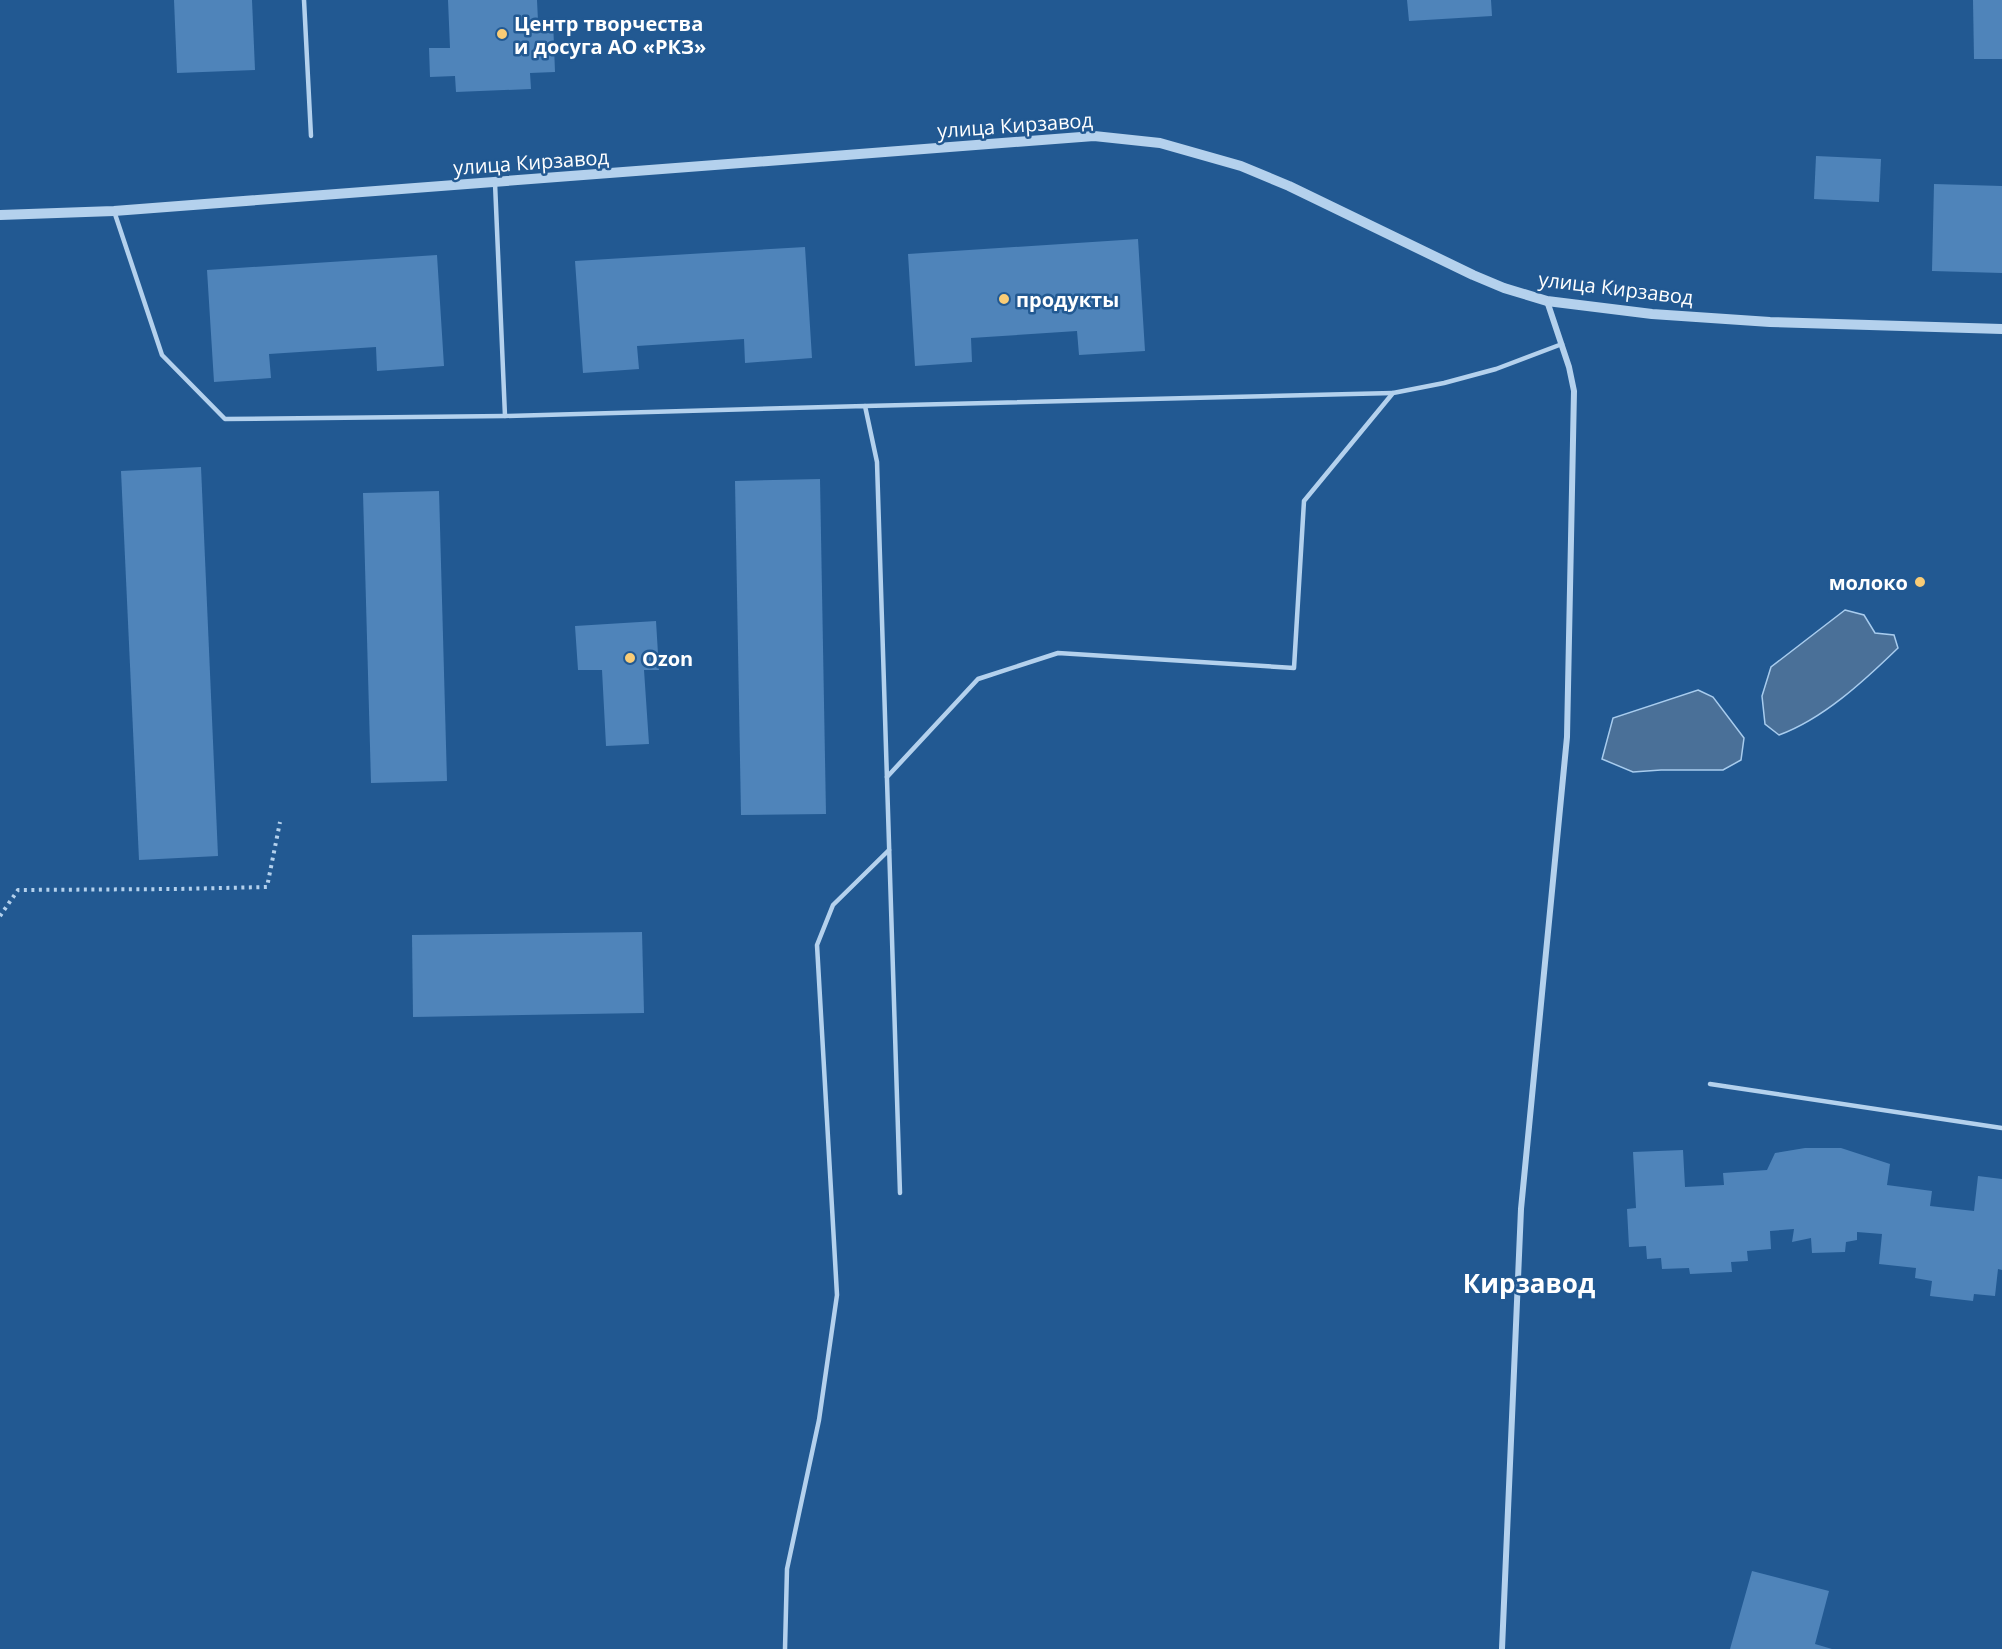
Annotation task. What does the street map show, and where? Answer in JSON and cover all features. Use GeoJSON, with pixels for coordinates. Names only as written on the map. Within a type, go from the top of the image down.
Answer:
{"type":"FeatureCollection","features":[{"type":"Feature","properties":{"kind":"street","name":"улица Кирзавод"},"geometry":{"type":"LineString","coordinates":[[0,214],[114,211],[1094,136],[1188,150],[1241,166],[1289,186],[1473,275],[1504,288],[1547,301],[1652,314],[1723,319],[2002,329]]}},
{"type":"Feature","properties":{"kind":"street"},"geometry":{"type":"LineString","coordinates":[[1502,1649],[1521,1209],[1568,737],[1574,391],[1569,367],[1547,301]]}},
{"type":"Feature","properties":{"kind":"lane"},"geometry":{"type":"LineString","coordinates":[[304,0],[311,136]]}},
{"type":"Feature","properties":{"kind":"lane"},"geometry":{"type":"LineString","coordinates":[[495,183],[505,416]]}},
{"type":"Feature","properties":{"kind":"lane"},"geometry":{"type":"LineString","coordinates":[[114,211],[162,355],[225,419],[505,416],[1393,393],[1497,369],[1562,344]]}},
{"type":"Feature","properties":{"kind":"lane"},"geometry":{"type":"LineString","coordinates":[[887,777],[978,679],[1058,653],[1294,668],[1304,501],[1393,393]]}},
{"type":"Feature","properties":{"kind":"lane"},"geometry":{"type":"LineString","coordinates":[[865,406],[877,462],[900,1193]]}},
{"type":"Feature","properties":{"kind":"lane"},"geometry":{"type":"LineString","coordinates":[[785,1649],[787,1569],[819,1420],[837,1295],[817,945],[833,905],[889,850]]}},
{"type":"Feature","properties":{"kind":"lane"},"geometry":{"type":"LineString","coordinates":[[1710,1084],[2002,1128]]}},
{"type":"Feature","properties":{"kind":"path"},"geometry":{"type":"LineString","coordinates":[[0,916],[18,890],[176,890],[267,887],[280,822]]}},
{"type":"Feature","properties":{"kind":"water"},"geometry":{"type":"Polygon","coordinates":[[[1845,610],[1864,615],[1875,633],[1894,635],[1898,648],[1857,686],[1827,709],[1779,735],[1765,724],[1762,696],[1771,667],[1845,610]]]}},
{"type":"Feature","properties":{"kind":"water"},"geometry":{"type":"Polygon","coordinates":[[[1698,690],[1713,697],[1744,738],[1741,760],[1723,770],[1633,772],[1602,759],[1613,718],[1698,690]]]}},
{"type":"Feature","properties":{"kind":"building"},"geometry":{"type":"Polygon","coordinates":[[[174,0],[252,0],[255,70],[177,73],[174,0]]]}},
{"type":"Feature","properties":{"kind":"building","name":"Центр творчества и досуга АО «РКЗ»"},"geometry":{"type":"Polygon","coordinates":[[[448,0],[537,0],[538,21],[553,20],[555,72],[530,73],[531,89],[456,92],[455,76],[430,77],[429,48],[450,48],[448,0]]]}},
{"type":"Feature","properties":{"kind":"building"},"geometry":{"type":"Polygon","coordinates":[[[1407,0],[1491,0],[1492,16],[1409,21],[1407,0]]]}},
{"type":"Feature","properties":{"kind":"building"},"geometry":{"type":"Polygon","coordinates":[[[1973,0],[2002,0],[2002,59],[1974,59],[1973,0]]]}},
{"type":"Feature","properties":{"kind":"building"},"geometry":{"type":"Polygon","coordinates":[[[1816,156],[1881,159],[1879,202],[1814,199],[1816,156]]]}},
{"type":"Feature","properties":{"kind":"building"},"geometry":{"type":"Polygon","coordinates":[[[1934,184],[2002,186],[2002,273],[1932,271],[1934,184]]]}},
{"type":"Feature","properties":{"kind":"building"},"geometry":{"type":"Polygon","coordinates":[[[1138,239],[1145,351],[1079,355],[1077,331],[971,338],[972,362],[915,366],[908,254],[1138,239]]]}},
{"type":"Feature","properties":{"kind":"building"},"geometry":{"type":"Polygon","coordinates":[[[805,247],[812,358],[745,363],[744,339],[637,346],[639,369],[583,373],[575,261],[805,247]]]}},
{"type":"Feature","properties":{"kind":"building"},"geometry":{"type":"Polygon","coordinates":[[[437,255],[444,366],[377,371],[376,347],[269,354],[271,378],[214,382],[207,270],[437,255]]]}},
{"type":"Feature","properties":{"kind":"building"},"geometry":{"type":"Polygon","coordinates":[[[201,467],[218,856],[139,860],[121,471],[201,467]]]}},
{"type":"Feature","properties":{"kind":"building"},"geometry":{"type":"Polygon","coordinates":[[[820,479],[826,814],[741,815],[735,481],[820,479]]]}},
{"type":"Feature","properties":{"kind":"building"},"geometry":{"type":"Polygon","coordinates":[[[439,491],[447,781],[371,783],[363,493],[439,491]]]}},
{"type":"Feature","properties":{"kind":"building"},"geometry":{"type":"Polygon","coordinates":[[[656,621],[659,670],[644,670],[649,744],[606,746],[602,670],[578,670],[575,626],[656,621]]]}},
{"type":"Feature","properties":{"kind":"building"},"geometry":{"type":"Polygon","coordinates":[[[642,932],[644,1013],[413,1017],[412,935],[642,932]]]}},
{"type":"Feature","properties":{"kind":"building"},"geometry":{"type":"Polygon","coordinates":[[[1805,1148],[1841,1148],[1890,1164],[1887,1185],[1932,1191],[1930,1206],[1974,1211],[1978,1176],[2002,1179],[2002,1270],[1998,1269],[1995,1296],[1974,1294],[1973,1301],[1930,1296],[1932,1281],[1915,1278],[1916,1268],[1879,1264],[1882,1234],[1857,1232],[1857,1240],[1846,1242],[1845,1252],[1812,1253],[1811,1238],[1792,1242],[1794,1229],[1770,1231],[1771,1249],[1747,1251],[1748,1261],[1731,1262],[1732,1272],[1690,1274],[1689,1268],[1662,1269],[1661,1258],[1647,1259],[1646,1246],[1629,1247],[1627,1209],[1636,1208],[1633,1152],[1683,1150],[1685,1187],[1724,1185],[1723,1173],[1767,1170],[1775,1153],[1805,1148]]]}},
{"type":"Feature","properties":{"kind":"building"},"geometry":{"type":"Polygon","coordinates":[[[1752,1571],[1829,1591],[1815,1644],[1832,1649],[1730,1649],[1752,1571]]]}},
{"type":"Feature","properties":{"kind":"place","name":"Центр творчества и досуга АО «РКЗ»"},"geometry":{"type":"Point","coordinates":[502,34]}},
{"type":"Feature","properties":{"kind":"place","name":"продукты"},"geometry":{"type":"Point","coordinates":[1004,299]}},
{"type":"Feature","properties":{"kind":"place","name":"молоко"},"geometry":{"type":"Point","coordinates":[1920,582]}},
{"type":"Feature","properties":{"kind":"place","name":"Ozon"},"geometry":{"type":"Point","coordinates":[630,658]}},
{"type":"Feature","properties":{"kind":"district","name":"Кирзавод"},"geometry":{"type":"Point","coordinates":[1529,1283]}}]}
